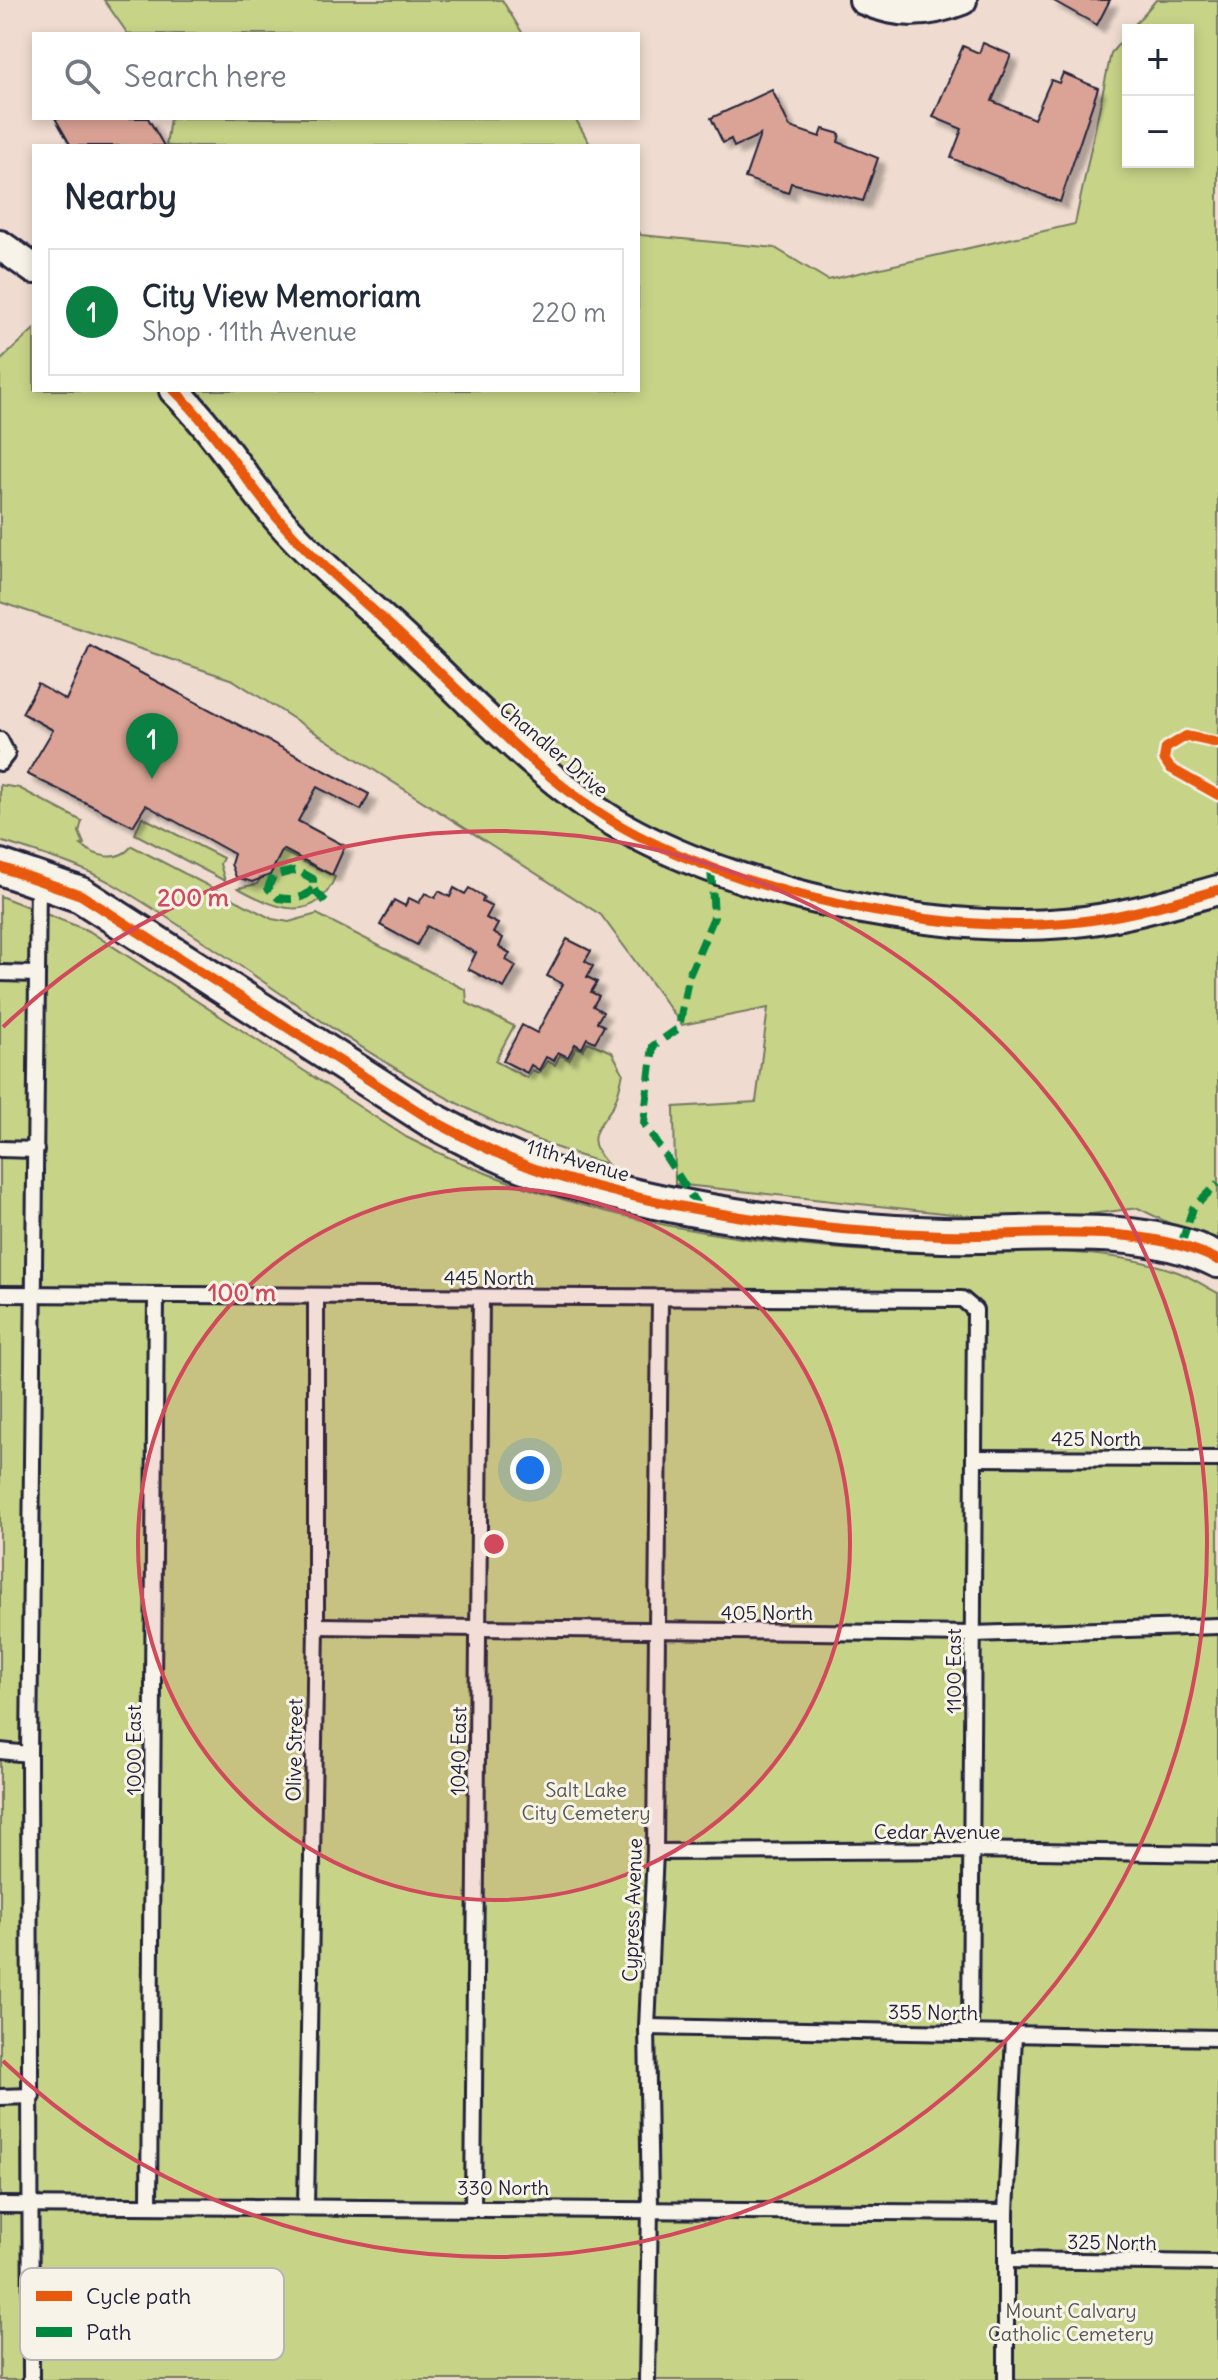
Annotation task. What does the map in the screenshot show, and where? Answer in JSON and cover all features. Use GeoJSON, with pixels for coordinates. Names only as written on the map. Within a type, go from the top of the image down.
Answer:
{"type":"FeatureCollection","features":[{"type":"Feature","properties":{"kind":"street"},"geometry":{"type":"LineString","coordinates":[[864,0],[908,12],[945,7],[962,0]]}},
{"type":"Feature","properties":{"kind":"street"},"geometry":{"type":"LineString","coordinates":[[0,245],[32,268]]}},
{"type":"Feature","properties":{"kind":"street","name":"Chandler Drive"},"geometry":{"type":"LineString","coordinates":[[176,392],[203,419],[280,521],[537,764],[614,822],[664,849],[751,880],[889,914],[939,922],[1068,923],[1150,908],[1218,890]]}},
{"type":"Feature","properties":{"kind":"street","name":"11th Avenue"},"geometry":{"type":"LineString","coordinates":[[0,867],[81,895],[430,1119],[488,1150],[562,1178],[755,1217],[939,1235],[1137,1236],[1181,1245],[1218,1260]]}},
{"type":"Feature","properties":{"kind":"lane"},"geometry":{"type":"LineString","coordinates":[[0,740],[7,754],[0,763]]}},
{"type":"Feature","properties":{"kind":"lane"},"geometry":{"type":"LineString","coordinates":[[32,2268],[29,1754],[38,880]]}},
{"type":"Feature","properties":{"kind":"lane"},"geometry":{"type":"LineString","coordinates":[[0,973],[37,974]]}},
{"type":"Feature","properties":{"kind":"lane"},"geometry":{"type":"LineString","coordinates":[[0,1149],[36,1150]]}},
{"type":"Feature","properties":{"kind":"lane","name":"445 North"},"geometry":{"type":"LineString","coordinates":[[0,1294],[962,1299],[975,1310]]}},
{"type":"Feature","properties":{"kind":"lane","name":"1000 East"},"geometry":{"type":"LineString","coordinates":[[149,2205],[156,1295]]}},
{"type":"Feature","properties":{"kind":"lane","name":"Olive Street"},"geometry":{"type":"LineString","coordinates":[[306,2206],[316,1626],[316,1296]]}},
{"type":"Feature","properties":{"kind":"lane","name":"1040 East"},"geometry":{"type":"LineString","coordinates":[[473,2207],[481,1297]]}},
{"type":"Feature","properties":{"kind":"lane","name":"Cypress Avenue"},"geometry":{"type":"LineString","coordinates":[[647,2380],[650,2207],[647,2027],[655,1852],[660,1297]]}},
{"type":"Feature","properties":{"kind":"lane","name":"1100 East"},"geometry":{"type":"LineString","coordinates":[[970,2032],[975,1310]]}},
{"type":"Feature","properties":{"kind":"lane","name":"425 North"},"geometry":{"type":"LineString","coordinates":[[974,1458],[1218,1459]]}},
{"type":"Feature","properties":{"kind":"lane","name":"405 North"},"geometry":{"type":"LineString","coordinates":[[316,1626],[973,1634],[1218,1626]]}},
{"type":"Feature","properties":{"kind":"lane"},"geometry":{"type":"LineString","coordinates":[[0,1751],[29,1754]]}},
{"type":"Feature","properties":{"kind":"lane","name":"Cedar Avenue"},"geometry":{"type":"LineString","coordinates":[[655,1852],[971,1850],[1218,1854]]}},
{"type":"Feature","properties":{"kind":"lane","name":"355 North"},"geometry":{"type":"LineString","coordinates":[[647,2027],[1218,2038]]}},
{"type":"Feature","properties":{"kind":"lane"},"geometry":{"type":"LineString","coordinates":[[1006,2380],[1006,2213],[1014,2035]]}},
{"type":"Feature","properties":{"kind":"lane"},"geometry":{"type":"LineString","coordinates":[[0,2097],[32,2096]]}},
{"type":"Feature","properties":{"kind":"lane","name":"330 North"},"geometry":{"type":"LineString","coordinates":[[0,2205],[650,2207],[1006,2213]]}},
{"type":"Feature","properties":{"kind":"lane","name":"325 North"},"geometry":{"type":"LineString","coordinates":[[1006,2260],[1218,2263]]}},
{"type":"Feature","properties":{"kind":"lane"},"geometry":{"type":"LineString","coordinates":[[31,2360],[31,2380]]}},
{"type":"Feature","properties":{"kind":"green space"},"geometry":{"type":"Polygon","coordinates":[[[104,0],[502,0],[522,32],[127,32],[104,0]]]}},
{"type":"Feature","properties":{"kind":"green space"},"geometry":{"type":"Polygon","coordinates":[[[1156,0],[1218,0],[1218,1247],[1138,1208],[1028,1222],[675,1184],[674,1107],[756,1102],[768,1008],[682,1025],[601,915],[233,680],[0,602],[0,361],[32,331],[32,392],[640,392],[640,233],[775,248],[828,280],[1075,224],[1111,53],[1122,40],[1122,168],[1194,168],[1194,24],[1135,24],[1156,0]]]}},
{"type":"Feature","properties":{"kind":"green space"},"geometry":{"type":"Polygon","coordinates":[[[170,120],[576,120],[590,144],[166,144],[170,120]]]}},
{"type":"Feature","properties":{"kind":"green space"},"geometry":{"type":"Polygon","coordinates":[[[0,785],[19,788],[82,821],[79,832],[84,844],[81,845],[93,853],[120,855],[132,846],[272,919],[289,922],[317,914],[466,990],[467,1003],[514,1026],[495,1061],[527,1078],[532,1070],[539,1073],[547,1061],[555,1065],[560,1055],[569,1060],[576,1047],[583,1050],[588,1042],[612,1052],[623,1073],[615,1101],[597,1130],[594,1142],[607,1164],[539,1141],[474,1112],[352,1041],[113,884],[72,865],[0,841],[0,785]]]}},
{"type":"Feature","properties":{"kind":"green space"},"geometry":{"type":"Polygon","coordinates":[[[142,817],[223,858],[220,864],[225,881],[135,834],[142,817]]]}},
{"type":"Feature","properties":{"kind":"green space"},"geometry":{"type":"Polygon","coordinates":[[[277,849],[335,877],[327,893],[305,907],[292,908],[265,901],[238,888],[257,884],[277,849]]]}},
{"type":"Feature","properties":{"kind":"green space","name":"Salt Lake City Cemetery"},"geometry":{"type":"Polygon","coordinates":[[[0,896],[89,931],[406,1137],[520,1186],[640,1220],[762,1241],[886,1252],[1068,1253],[1140,1261],[1175,1271],[1218,1293],[1218,2380],[0,2380],[0,896]]]}},
{"type":"Feature","properties":{"kind":"building"},"geometry":{"type":"Polygon","coordinates":[[[1052,0],[1110,0],[1097,25],[1052,0]]]}},
{"type":"Feature","properties":{"kind":"building"},"geometry":{"type":"Polygon","coordinates":[[[983,43],[1011,55],[992,101],[1034,119],[1051,80],[1059,83],[1063,73],[1098,88],[1060,202],[951,158],[962,129],[933,117],[963,46],[979,53],[983,43]]]}},
{"type":"Feature","properties":{"kind":"building"},"geometry":{"type":"Polygon","coordinates":[[[772,90],[790,127],[820,137],[823,129],[840,134],[838,142],[878,158],[863,201],[791,183],[788,193],[745,178],[760,135],[734,147],[731,139],[723,143],[711,118],[772,90]]]}},
{"type":"Feature","properties":{"kind":"building"},"geometry":{"type":"Polygon","coordinates":[[[56,120],[149,120],[163,144],[70,144],[56,120]]]}},
{"type":"Feature","properties":{"kind":"building"},"geometry":{"type":"Polygon","coordinates":[[[90,646],[369,794],[361,810],[317,787],[298,821],[345,846],[332,875],[283,849],[270,875],[252,882],[236,877],[231,864],[234,854],[146,805],[133,826],[27,774],[53,730],[22,713],[38,684],[66,700],[90,646]]]}},
{"type":"Feature","properties":{"kind":"building"},"geometry":{"type":"Polygon","coordinates":[[[454,888],[465,894],[469,888],[484,897],[482,902],[492,907],[486,918],[498,924],[493,933],[503,938],[499,947],[510,953],[506,960],[516,966],[504,988],[468,969],[476,953],[427,926],[417,945],[380,925],[394,900],[405,906],[409,898],[419,903],[425,893],[435,898],[439,891],[450,897],[454,888]]]}},
{"type":"Feature","properties":{"kind":"building"},"geometry":{"type":"Polygon","coordinates":[[[567,939],[591,951],[585,961],[593,966],[587,977],[597,982],[591,992],[599,996],[593,1006],[603,1012],[597,1022],[604,1026],[595,1042],[587,1038],[582,1048],[575,1044],[568,1057],[558,1052],[554,1061],[546,1057],[539,1070],[531,1065],[527,1073],[503,1061],[522,1025],[537,1033],[563,984],[547,976],[567,939]]]}},
{"type":"Feature","properties":{"kind":"marked path"},"geometry":{"type":"LineString","coordinates":[[699,1208],[644,1123],[653,1046],[679,1028],[688,978],[714,917],[711,867]]}},
{"type":"Feature","properties":{"kind":"marked path"},"geometry":{"type":"LineString","coordinates":[[313,889],[301,897],[288,899],[278,898],[268,888],[273,876],[297,870],[313,879],[313,889],[326,902]]}},
{"type":"Feature","properties":{"kind":"marked path"},"geometry":{"type":"LineString","coordinates":[[1181,1245],[1193,1208],[1218,1183]]}},
{"type":"Feature","properties":{"kind":"cycle path"},"geometry":{"type":"LineString","coordinates":[[176,392],[203,421],[296,538],[510,741],[587,804],[661,847],[714,869],[833,903],[894,915],[955,922],[1012,925],[1084,921],[1218,890]]}},
{"type":"Feature","properties":{"kind":"cycle path"},"geometry":{"type":"LineString","coordinates":[[1218,743],[1186,736],[1166,748],[1164,759],[1170,768],[1218,795]]}},
{"type":"Feature","properties":{"kind":"cycle path"},"geometry":{"type":"LineString","coordinates":[[0,867],[81,895],[430,1119],[495,1152],[546,1173],[656,1201],[751,1218],[895,1233],[1119,1235],[1187,1248],[1218,1260]]}},
{"type":"Feature","properties":{"kind":"place","name":"City View Memoriam"},"geometry":{"type":"Point","coordinates":[152,779]}},
{"type":"Feature","properties":{"kind":"park label","name":"Mount Calvary Catholic Cemetery"},"geometry":{"type":"Point","coordinates":[1071,2322]}}]}
